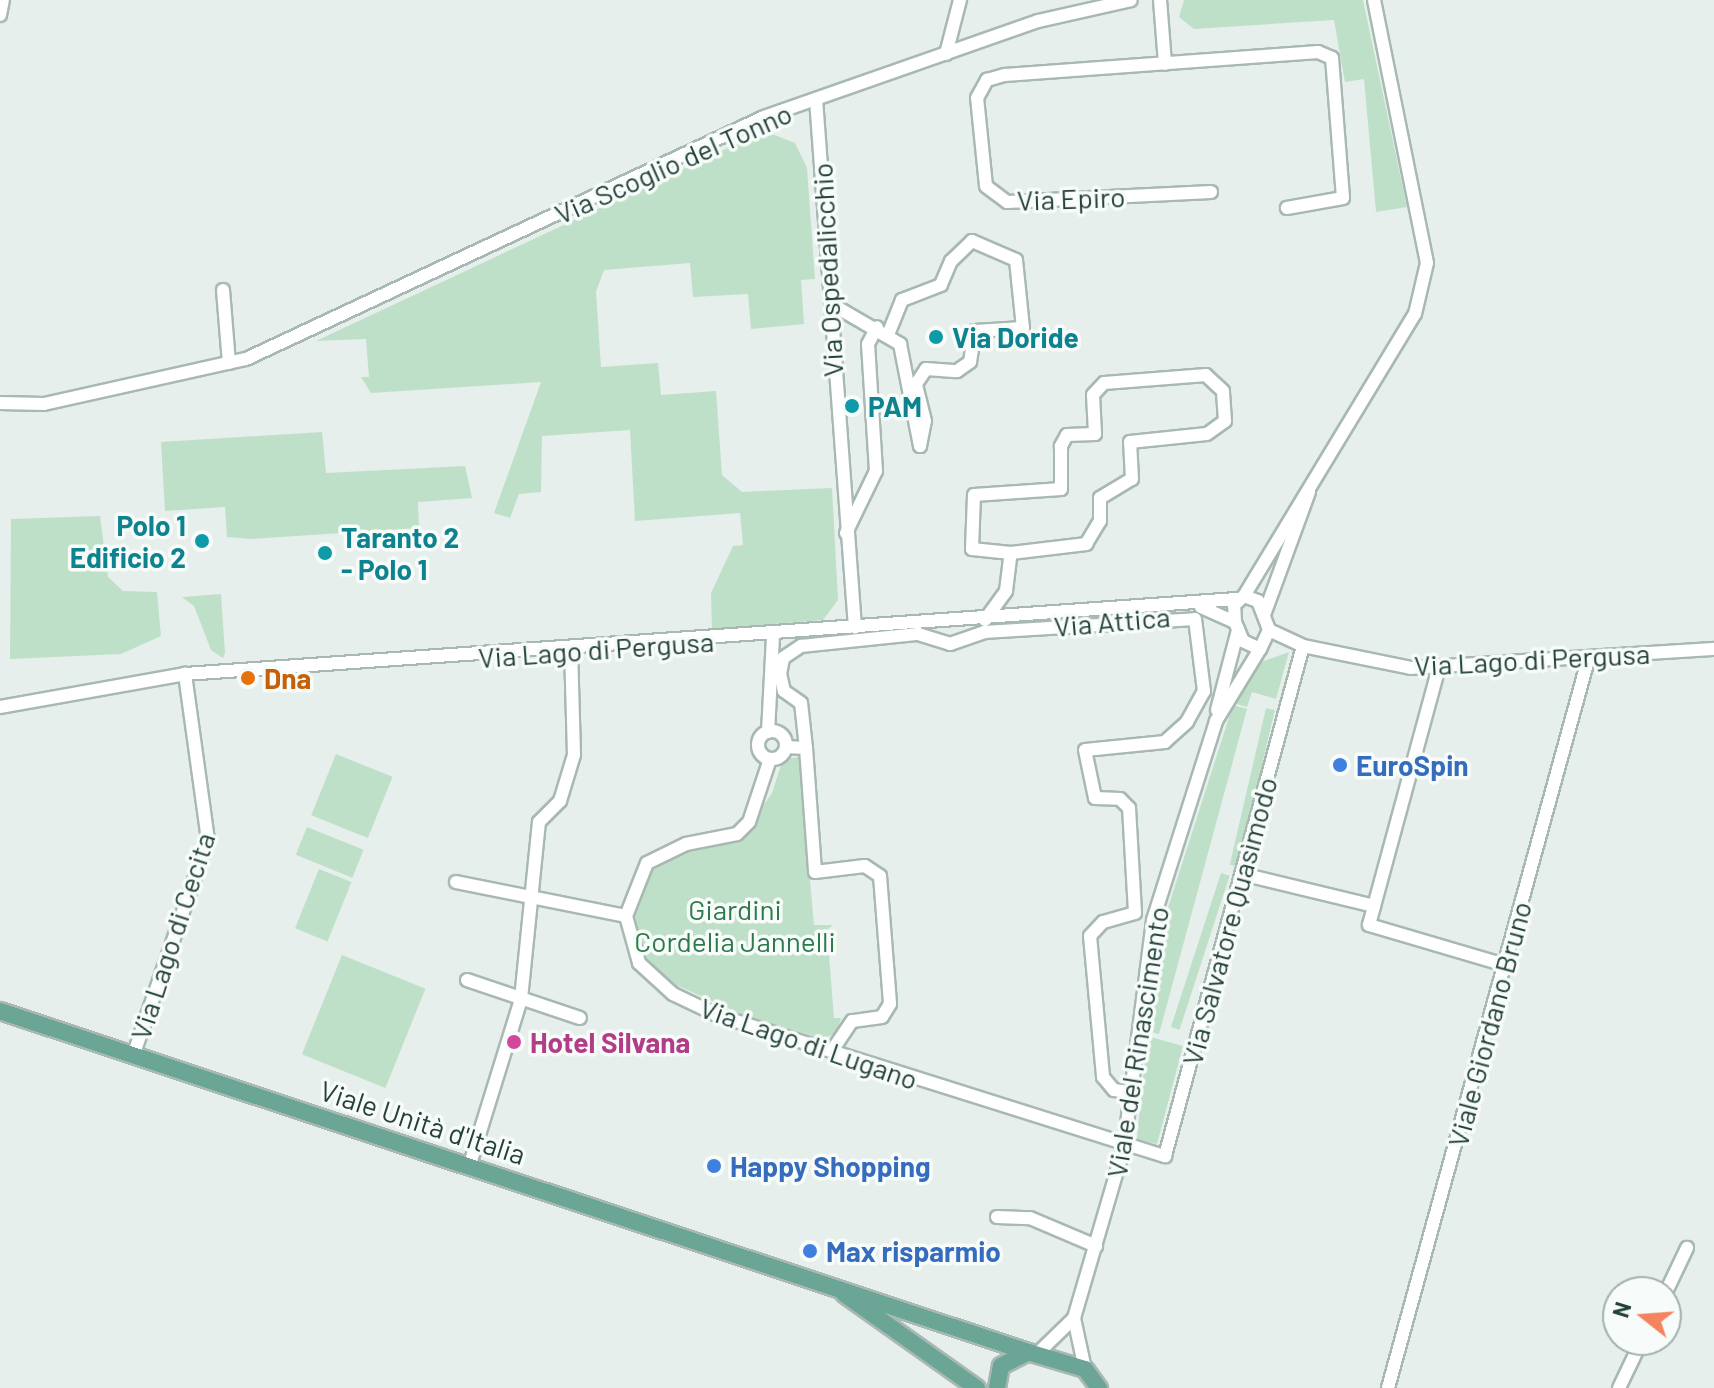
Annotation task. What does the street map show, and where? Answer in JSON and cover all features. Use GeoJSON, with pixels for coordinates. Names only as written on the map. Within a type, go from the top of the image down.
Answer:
{"type":"FeatureCollection","features":[{"type":"Feature","properties":{"kind":"main road","name":"Viale Unità d'Italia"},"geometry":{"type":"LineString","coordinates":[[0,1011],[470,1164],[1032,1353],[1110,1388]]}},
{"type":"Feature","properties":{"kind":"main road","name":"Viale Unità d'Italia"},"geometry":{"type":"LineString","coordinates":[[829,1285],[977,1388]]}},
{"type":"Feature","properties":{"kind":"main road"},"geometry":{"type":"LineString","coordinates":[[997,1388],[1001,1366],[1032,1353]]}},
{"type":"Feature","properties":{"kind":"street"},"geometry":{"type":"LineString","coordinates":[[0,15],[3,0]]}},
{"type":"Feature","properties":{"kind":"street"},"geometry":{"type":"LineString","coordinates":[[946,54],[960,0]]}},
{"type":"Feature","properties":{"kind":"street","name":"Via Scoglio del Tonno"},"geometry":{"type":"LineString","coordinates":[[0,403],[44,404],[229,363],[816,99],[1038,21],[1131,0]]}},
{"type":"Feature","properties":{"kind":"street"},"geometry":{"type":"LineString","coordinates":[[1160,0],[1165,64],[1318,52],[1332,58],[1343,198],[1287,208]]}},
{"type":"Feature","properties":{"kind":"street"},"geometry":{"type":"LineString","coordinates":[[1216,721],[1237,626],[1240,597],[1310,489],[1415,314],[1427,263],[1374,0]]}},
{"type":"Feature","properties":{"kind":"street","name":"Via Epiro"},"geometry":{"type":"LineString","coordinates":[[1165,64],[987,80],[977,98],[986,186],[1007,202],[1211,192]]}},
{"type":"Feature","properties":{"kind":"street","name":"Via Ospedalicchio"},"geometry":{"type":"LineString","coordinates":[[816,99],[833,305],[845,536],[855,628]]}},
{"type":"Feature","properties":{"kind":"street"},"geometry":{"type":"LineString","coordinates":[[833,305],[882,331],[900,344],[920,446],[925,421],[916,384],[926,369],[957,371],[970,362],[975,331],[1023,328],[1016,260],[972,241],[951,261],[941,285],[902,300],[882,331],[868,344],[876,471],[845,536]]}},
{"type":"Feature","properties":{"kind":"street"},"geometry":{"type":"LineString","coordinates":[[223,290],[229,363]]}},
{"type":"Feature","properties":{"kind":"street"},"geometry":{"type":"LineString","coordinates":[[1206,375],[1223,391],[1225,421],[1207,434],[1130,442],[1132,479],[1100,498],[1100,521],[1086,544],[1011,553],[972,549],[974,495],[1061,489],[1061,446],[1067,435],[1095,434],[1093,395],[1104,383],[1206,375]]}},
{"type":"Feature","properties":{"kind":"street"},"geometry":{"type":"LineString","coordinates":[[1264,615],[1310,489]]}},
{"type":"Feature","properties":{"kind":"street"},"geometry":{"type":"LineString","coordinates":[[985,620],[1006,591],[1011,553]]}},
{"type":"Feature","properties":{"kind":"street"},"geometry":{"type":"LineString","coordinates":[[1216,721],[1263,647],[1269,630],[1258,601],[1240,597]]}},
{"type":"Feature","properties":{"kind":"street","name":"Via Lago di Pergusa"},"geometry":{"type":"LineString","coordinates":[[0,707],[185,674],[773,636],[1194,605],[1240,597]]}},
{"type":"Feature","properties":{"kind":"street"},"geometry":{"type":"LineString","coordinates":[[1194,605],[1237,626],[1263,647]]}},
{"type":"Feature","properties":{"kind":"street","name":"Via Attica"},"geometry":{"type":"LineString","coordinates":[[950,644],[984,632],[1185,614],[1200,631],[1204,691],[1187,722],[1165,742],[1085,750],[1095,798],[1120,799],[1129,808],[1135,913],[1103,922],[1090,936],[1103,1077],[1114,1090],[1130,1092]]}},
{"type":"Feature","properties":{"kind":"street"},"geometry":{"type":"LineString","coordinates":[[832,1051],[852,1021],[882,1017],[890,1004],[880,876],[865,866],[815,872],[801,703],[784,691],[780,674],[789,649],[918,634],[950,644],[950,622]]}},
{"type":"Feature","properties":{"kind":"street","name":"Via Lago di Pergusa"},"geometry":{"type":"LineString","coordinates":[[1269,630],[1303,646],[1376,663],[1439,667],[1588,660],[1714,649]]}},
{"type":"Feature","properties":{"kind":"street"},"geometry":{"type":"LineString","coordinates":[[770,759],[758,746],[768,732],[773,636]]}},
{"type":"Feature","properties":{"kind":"street","name":"Via Lago di Pergusa"},"geometry":{"type":"LineString","coordinates":[[1263,647],[1303,646]]}},
{"type":"Feature","properties":{"kind":"street","name":"Via Salvatore Quasìmodo"},"geometry":{"type":"LineString","coordinates":[[1161,1170],[1303,646]]}},
{"type":"Feature","properties":{"kind":"street"},"geometry":{"type":"LineString","coordinates":[[470,1164],[521,999],[539,822],[560,801],[574,755],[571,648]]}},
{"type":"Feature","properties":{"kind":"street","name":"Viale Giordano Bruno"},"geometry":{"type":"LineString","coordinates":[[1388,1388],[1588,660]]}},
{"type":"Feature","properties":{"kind":"street"},"geometry":{"type":"LineString","coordinates":[[1439,667],[1369,925],[1505,965]]}},
{"type":"Feature","properties":{"kind":"street","name":"Via Lago di Cecita"},"geometry":{"type":"LineString","coordinates":[[133,1056],[208,840],[185,674]]}},
{"type":"Feature","properties":{"kind":"street","name":"Viale del Rinascimento"},"geometry":{"type":"LineString","coordinates":[[1032,1353],[1074,1318],[1096,1246],[1124,1147],[1153,920],[1216,721]]}},
{"type":"Feature","properties":{"kind":"street"},"geometry":{"type":"LineString","coordinates":[[768,732],[781,734],[786,747]]}},
{"type":"Feature","properties":{"kind":"street"},"geometry":{"type":"LineString","coordinates":[[456,882],[626,916],[647,863],[686,844],[737,834],[749,822],[770,759],[786,747],[806,748]]}},
{"type":"Feature","properties":{"kind":"street"},"geometry":{"type":"LineString","coordinates":[[1242,874],[1374,906]]}},
{"type":"Feature","properties":{"kind":"street","name":"Via Lago di Lugano"},"geometry":{"type":"LineString","coordinates":[[626,916],[639,963],[673,994],[832,1051],[1124,1147]]}},
{"type":"Feature","properties":{"kind":"street"},"geometry":{"type":"LineString","coordinates":[[467,980],[580,1018]]}},
{"type":"Feature","properties":{"kind":"street"},"geometry":{"type":"LineString","coordinates":[[1124,1147],[1165,1156]]}},
{"type":"Feature","properties":{"kind":"street"},"geometry":{"type":"LineString","coordinates":[[997,1217],[1030,1218],[1096,1246]]}},
{"type":"Feature","properties":{"kind":"street"},"geometry":{"type":"LineString","coordinates":[[1674,1276],[1687,1248]]}},
{"type":"Feature","properties":{"kind":"street","name":"Viale del Rinascimento"},"geometry":{"type":"LineString","coordinates":[[1074,1318],[1092,1378]]}},
{"type":"Feature","properties":{"kind":"street"},"geometry":{"type":"LineString","coordinates":[[1619,1388],[1634,1356]]}},
{"type":"Feature","properties":{"kind":"green space"},"geometry":{"type":"Polygon","coordinates":[[[1184,0],[1363,0],[1407,207],[1376,212],[1364,79],[1345,82],[1334,20],[1194,29],[1179,17],[1184,0]]]}},
{"type":"Feature","properties":{"kind":"green space"},"geometry":{"type":"Polygon","coordinates":[[[772,134],[795,143],[807,168],[815,279],[801,280],[804,324],[751,329],[748,294],[693,297],[690,263],[604,270],[596,292],[601,367],[658,363],[661,395],[716,391],[722,475],[742,492],[832,488],[838,600],[823,620],[712,629],[711,593],[733,546],[743,545],[740,513],[635,521],[630,430],[542,436],[541,492],[519,494],[510,518],[494,513],[541,382],[371,393],[361,377],[369,377],[366,339],[316,341],[745,140],[772,134]]]}},
{"type":"Feature","properties":{"kind":"green space"},"geometry":{"type":"Polygon","coordinates":[[[322,432],[326,473],[465,466],[472,498],[418,502],[419,528],[252,539],[227,537],[225,507],[165,511],[161,442],[322,432]]]}},
{"type":"Feature","properties":{"kind":"green space"},"geometry":{"type":"Polygon","coordinates":[[[100,516],[108,577],[123,591],[157,592],[161,636],[121,654],[10,659],[11,519],[100,516]]]}},
{"type":"Feature","properties":{"kind":"green space"},"geometry":{"type":"Polygon","coordinates":[[[221,594],[223,658],[211,650],[194,606],[182,597],[221,594]]]}},
{"type":"Feature","properties":{"kind":"green space"},"geometry":{"type":"Polygon","coordinates":[[[1289,652],[1276,699],[1252,692],[1247,707],[1234,703],[1258,663],[1289,652]]]}},
{"type":"Feature","properties":{"kind":"green space"},"geometry":{"type":"Polygon","coordinates":[[[1233,705],[1247,709],[1159,1034],[1148,1031],[1166,914],[1233,705]]]}},
{"type":"Feature","properties":{"kind":"green space"},"geometry":{"type":"Polygon","coordinates":[[[1266,708],[1275,710],[1239,867],[1230,865],[1266,708]]]}},
{"type":"Feature","properties":{"kind":"green space"},"geometry":{"type":"Polygon","coordinates":[[[336,754],[393,777],[368,838],[311,815],[336,754]]]}},
{"type":"Feature","properties":{"kind":"green space","name":"Giardini Cordelia Jannelli"},"geometry":{"type":"Polygon","coordinates":[[[799,757],[814,925],[833,925],[827,930],[834,1018],[841,1018],[837,1032],[824,1039],[748,1017],[674,984],[649,964],[631,921],[653,870],[684,850],[741,837],[772,793],[783,759],[799,757]]]}},
{"type":"Feature","properties":{"kind":"green space"},"geometry":{"type":"Polygon","coordinates":[[[307,827],[364,850],[352,878],[296,855],[307,827]]]}},
{"type":"Feature","properties":{"kind":"green space"},"geometry":{"type":"Polygon","coordinates":[[[319,869],[351,882],[327,941],[295,928],[319,869]]]}},
{"type":"Feature","properties":{"kind":"green space"},"geometry":{"type":"Polygon","coordinates":[[[1221,873],[1230,876],[1179,1030],[1171,1027],[1221,873]]]}},
{"type":"Feature","properties":{"kind":"green space"},"geometry":{"type":"Polygon","coordinates":[[[342,955],[425,989],[385,1088],[302,1054],[342,955]]]}},
{"type":"Feature","properties":{"kind":"green space"},"geometry":{"type":"Polygon","coordinates":[[[1147,1036],[1183,1046],[1157,1144],[1137,1139],[1147,1036]]]}},
{"type":"Feature","properties":{"kind":"place","name":"Via Doride"},"geometry":{"type":"Point","coordinates":[936,337]}},
{"type":"Feature","properties":{"kind":"place","name":"PAM"},"geometry":{"type":"Point","coordinates":[852,406]}},
{"type":"Feature","properties":{"kind":"place","name":"Polo 1 Edificio 2"},"geometry":{"type":"Point","coordinates":[202,541]}},
{"type":"Feature","properties":{"kind":"place","name":"Taranto 2 - Polo 1"},"geometry":{"type":"Point","coordinates":[325,553]}},
{"type":"Feature","properties":{"kind":"place","name":"Dna"},"geometry":{"type":"Point","coordinates":[248,678]}},
{"type":"Feature","properties":{"kind":"place","name":"EuroSpin"},"geometry":{"type":"Point","coordinates":[1340,765]}},
{"type":"Feature","properties":{"kind":"place","name":"Hotel Silvana"},"geometry":{"type":"Point","coordinates":[514,1042]}},
{"type":"Feature","properties":{"kind":"place","name":"Happy Shopping"},"geometry":{"type":"Point","coordinates":[714,1166]}},
{"type":"Feature","properties":{"kind":"place","name":"Max risparmio"},"geometry":{"type":"Point","coordinates":[810,1251]}}]}
